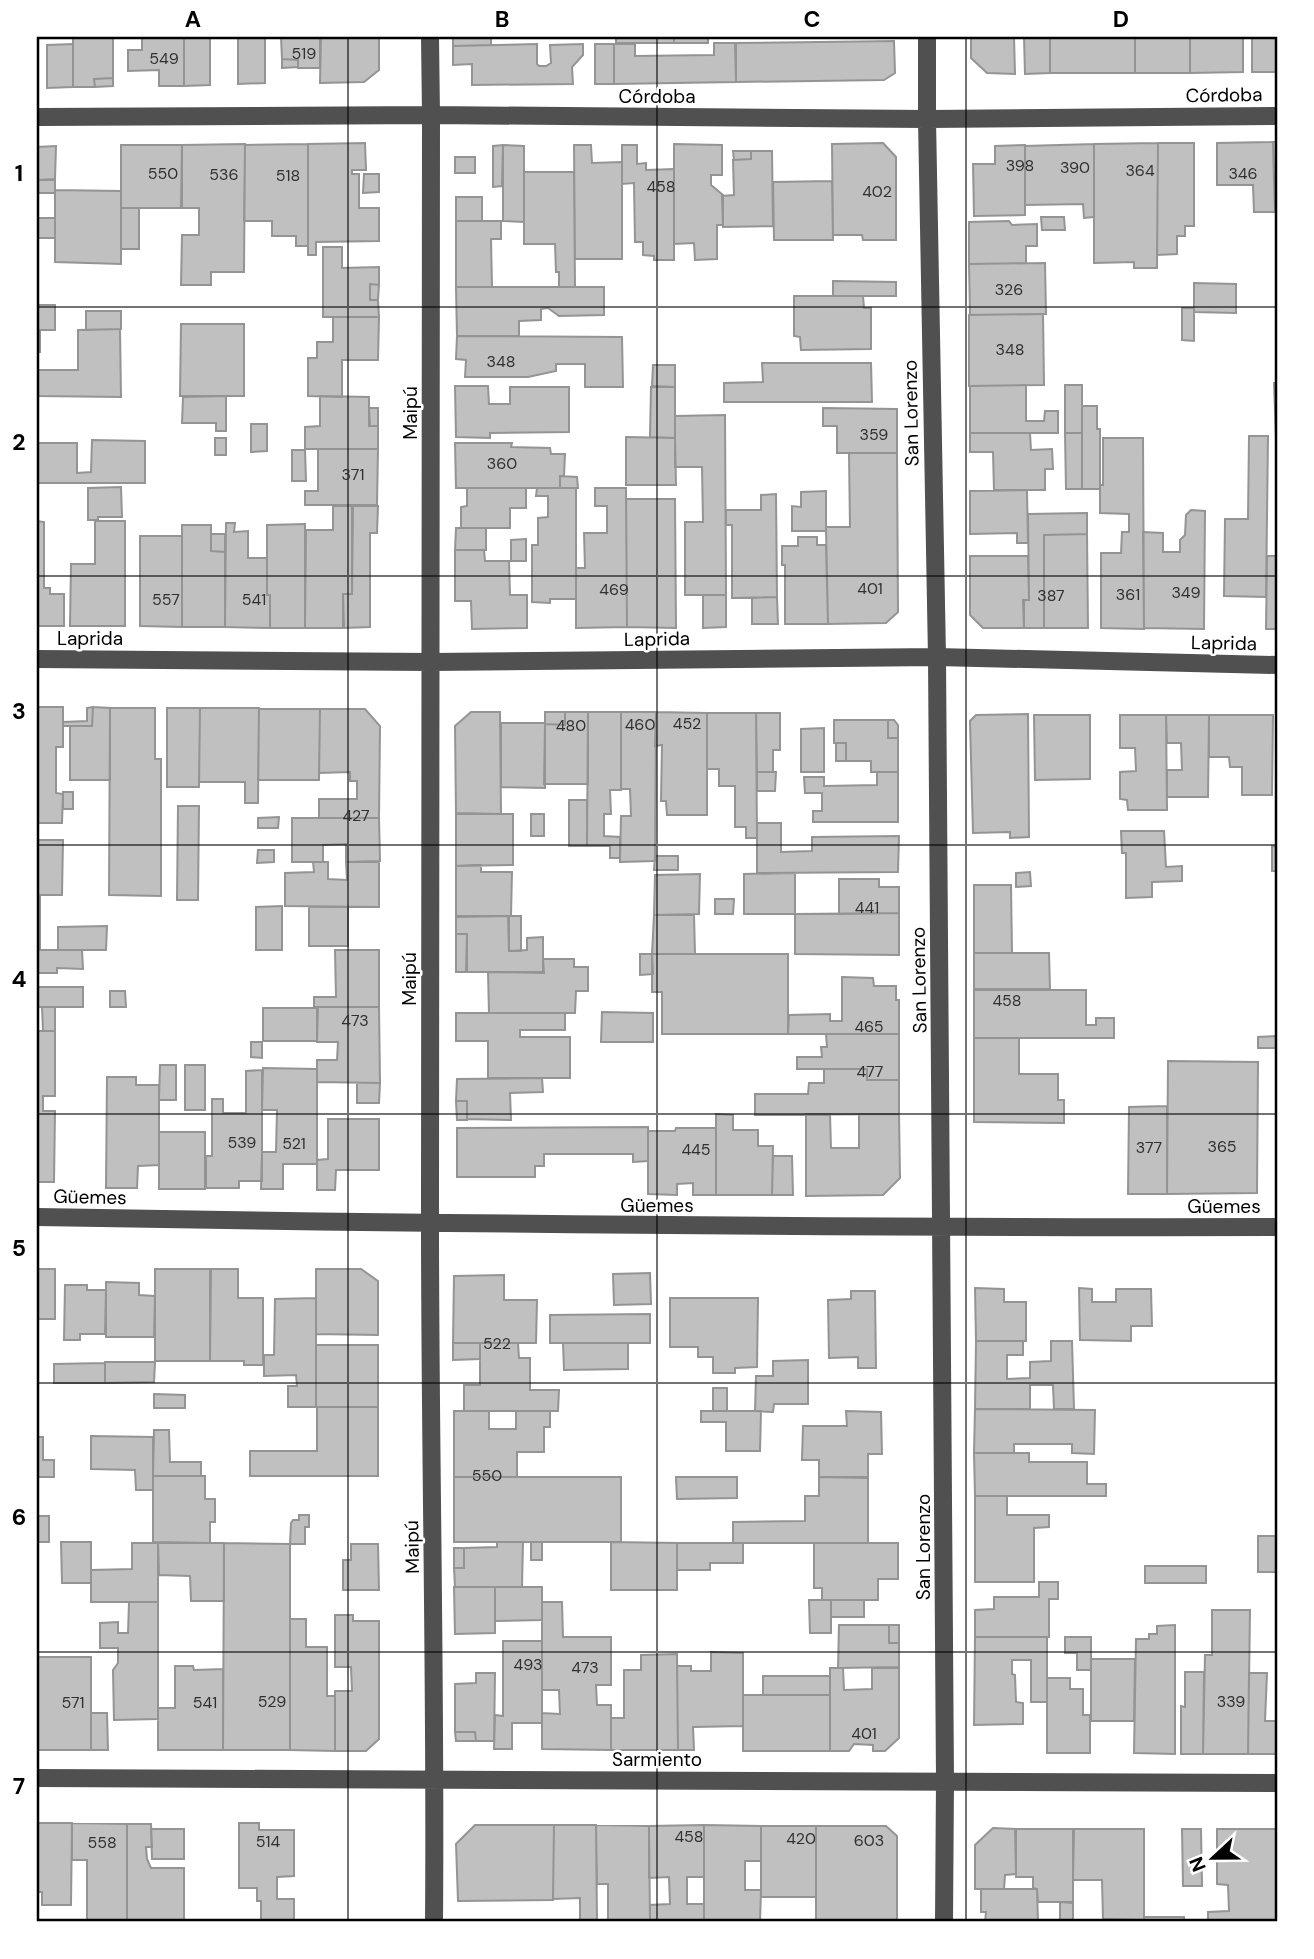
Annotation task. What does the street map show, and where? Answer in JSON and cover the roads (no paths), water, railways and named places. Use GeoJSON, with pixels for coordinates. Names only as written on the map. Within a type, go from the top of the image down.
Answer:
{"type":"FeatureCollection","features":[{"type":"Feature","properties":{"kind":"street","name":"Maipú"},"geometry":{"type":"LineString","coordinates":[[430,37],[430,1224],[434,1922]]}},
{"type":"Feature","properties":{"kind":"street","name":"San Lorenzo"},"geometry":{"type":"LineString","coordinates":[[927,37],[937,657],[944,1922]]}},
{"type":"Feature","properties":{"kind":"street","name":"Córdoba"},"geometry":{"type":"LineString","coordinates":[[37,117],[927,119],[1277,116]]}},
{"type":"Feature","properties":{"kind":"street","name":"Laprida"},"geometry":{"type":"LineString","coordinates":[[37,659],[431,662],[937,657],[1277,665]]}},
{"type":"Feature","properties":{"kind":"street","name":"Güemes"},"geometry":{"type":"LineString","coordinates":[[37,1217],[430,1224],[942,1228],[1277,1227]]}},
{"type":"Feature","properties":{"kind":"street","name":"Sarmiento"},"geometry":{"type":"LineString","coordinates":[[37,1778],[1277,1783]]}}]}
